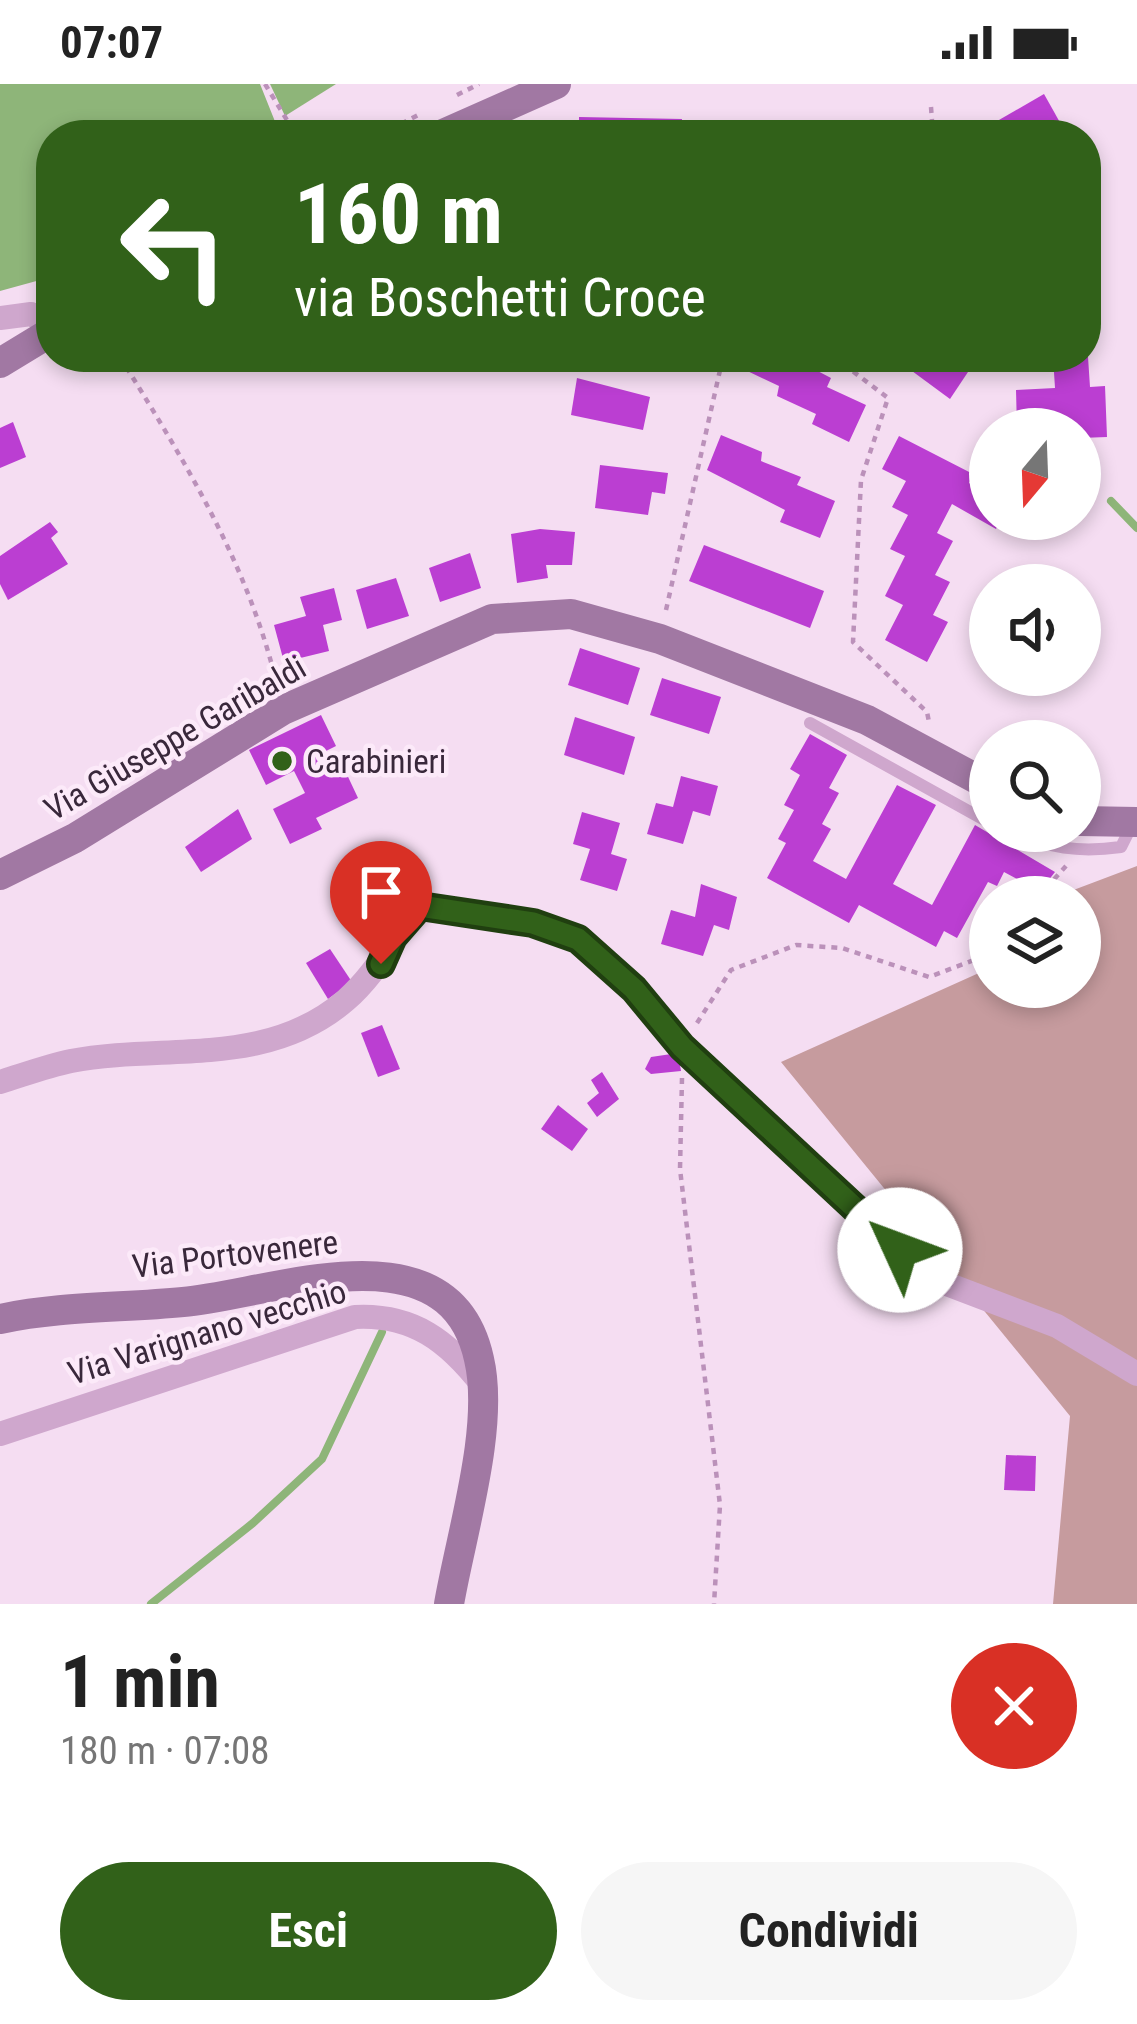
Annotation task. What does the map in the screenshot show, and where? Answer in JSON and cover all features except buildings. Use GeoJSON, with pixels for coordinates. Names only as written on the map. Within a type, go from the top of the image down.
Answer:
{"type":"FeatureCollection","features":[{"type":"Feature","properties":{"kind":"street"},"geometry":{"type":"LineString","coordinates":[[475,120],[556,84]]}},
{"type":"Feature","properties":{"kind":"street"},"geometry":{"type":"LineString","coordinates":[[0,318],[36,317]]}},
{"type":"Feature","properties":{"kind":"street"},"geometry":{"type":"LineString","coordinates":[[0,363],[36,338]]}},
{"type":"Feature","properties":{"kind":"street","name":"Via Giuseppe Garibaldi"},"geometry":{"type":"LineString","coordinates":[[0,875],[75,838],[283,710],[492,619],[571,614],[660,639],[866,720],[969,775]]}},
{"type":"Feature","properties":{"kind":"street"},"geometry":{"type":"LineString","coordinates":[[1101,821],[1135,822]]}},
{"type":"Feature","properties":{"kind":"street"},"geometry":{"type":"LineString","coordinates":[[0,1082],[74,1061],[263,1045],[344,1002],[381,964],[393,937],[420,906],[533,923],[578,939],[634,989],[682,1047],[939,1284],[1057,1326],[1137,1374]]}},
{"type":"Feature","properties":{"kind":"street","name":"Via Portovenere"},"geometry":{"type":"LineString","coordinates":[[0,1319],[185,1302],[368,1274],[429,1290],[469,1328],[483,1386],[449,1604]]}},
{"type":"Feature","properties":{"kind":"street","name":"Via Varignano vecchio"},"geometry":{"type":"LineString","coordinates":[[0,1434],[355,1317],[385,1316],[416,1324],[438,1338],[483,1386]]}},
{"type":"Feature","properties":{"kind":"lane"},"geometry":{"type":"LineString","coordinates":[[810,722],[969,811]]}},
{"type":"Feature","properties":{"kind":"lane"},"geometry":{"type":"LineString","coordinates":[[1101,850],[1121,847],[1135,822]]}},
{"type":"Feature","properties":{"kind":"path"},"geometry":{"type":"LineString","coordinates":[[265,84],[287,120]]}},
{"type":"Feature","properties":{"kind":"path"},"geometry":{"type":"LineString","coordinates":[[931,107],[932,120]]}},
{"type":"Feature","properties":{"kind":"path"},"geometry":{"type":"LineString","coordinates":[[128,372],[193,474],[259,611],[283,710]]}},
{"type":"Feature","properties":{"kind":"path"},"geometry":{"type":"LineString","coordinates":[[660,639],[720,372]]}},
{"type":"Feature","properties":{"kind":"path"},"geometry":{"type":"LineString","coordinates":[[854,372],[888,398],[861,480],[854,642],[927,712],[936,757]]}},
{"type":"Feature","properties":{"kind":"path"},"geometry":{"type":"LineString","coordinates":[[1059,876],[1073,855]]}},
{"type":"Feature","properties":{"kind":"path"},"geometry":{"type":"LineString","coordinates":[[714,1604],[720,1505],[680,1169],[682,1047],[731,970],[796,945],[842,948],[929,977],[969,962]]}},
{"type":"Feature","properties":{"kind":"shaded area"},"geometry":{"type":"Polygon","coordinates":[[[0,84],[260,84],[274,120],[36,120],[36,281],[0,291],[0,84]]]}},
{"type":"Feature","properties":{"kind":"shaded area"},"geometry":{"type":"Polygon","coordinates":[[[270,84],[336,84],[285,116],[270,84]]]}},
{"type":"Feature","properties":{"kind":"shaded area"},"geometry":{"type":"Polygon","coordinates":[[[1137,866],[1137,1604],[1053,1604],[1070,1416],[781,1062],[969,977],[969,1008],[1101,1008],[1101,880],[1137,866]]]}},
{"type":"Feature","properties":{"kind":"waterway"},"geometry":{"type":"LineString","coordinates":[[1111,501],[1137,528]]}},
{"type":"Feature","properties":{"kind":"waterway"},"geometry":{"type":"LineString","coordinates":[[151,1604],[253,1523],[322,1459],[382,1332]]}},
{"type":"Feature","properties":{"kind":"place","name":"Carabinieri"},"geometry":{"type":"Point","coordinates":[282,761]}},
{"type":"Feature","properties":{"kind":"route"},"geometry":{"type":"LineString","coordinates":[[381,964],[393,937],[420,906],[533,923],[578,939],[634,989],[682,1047],[900,1250]]}}]}
